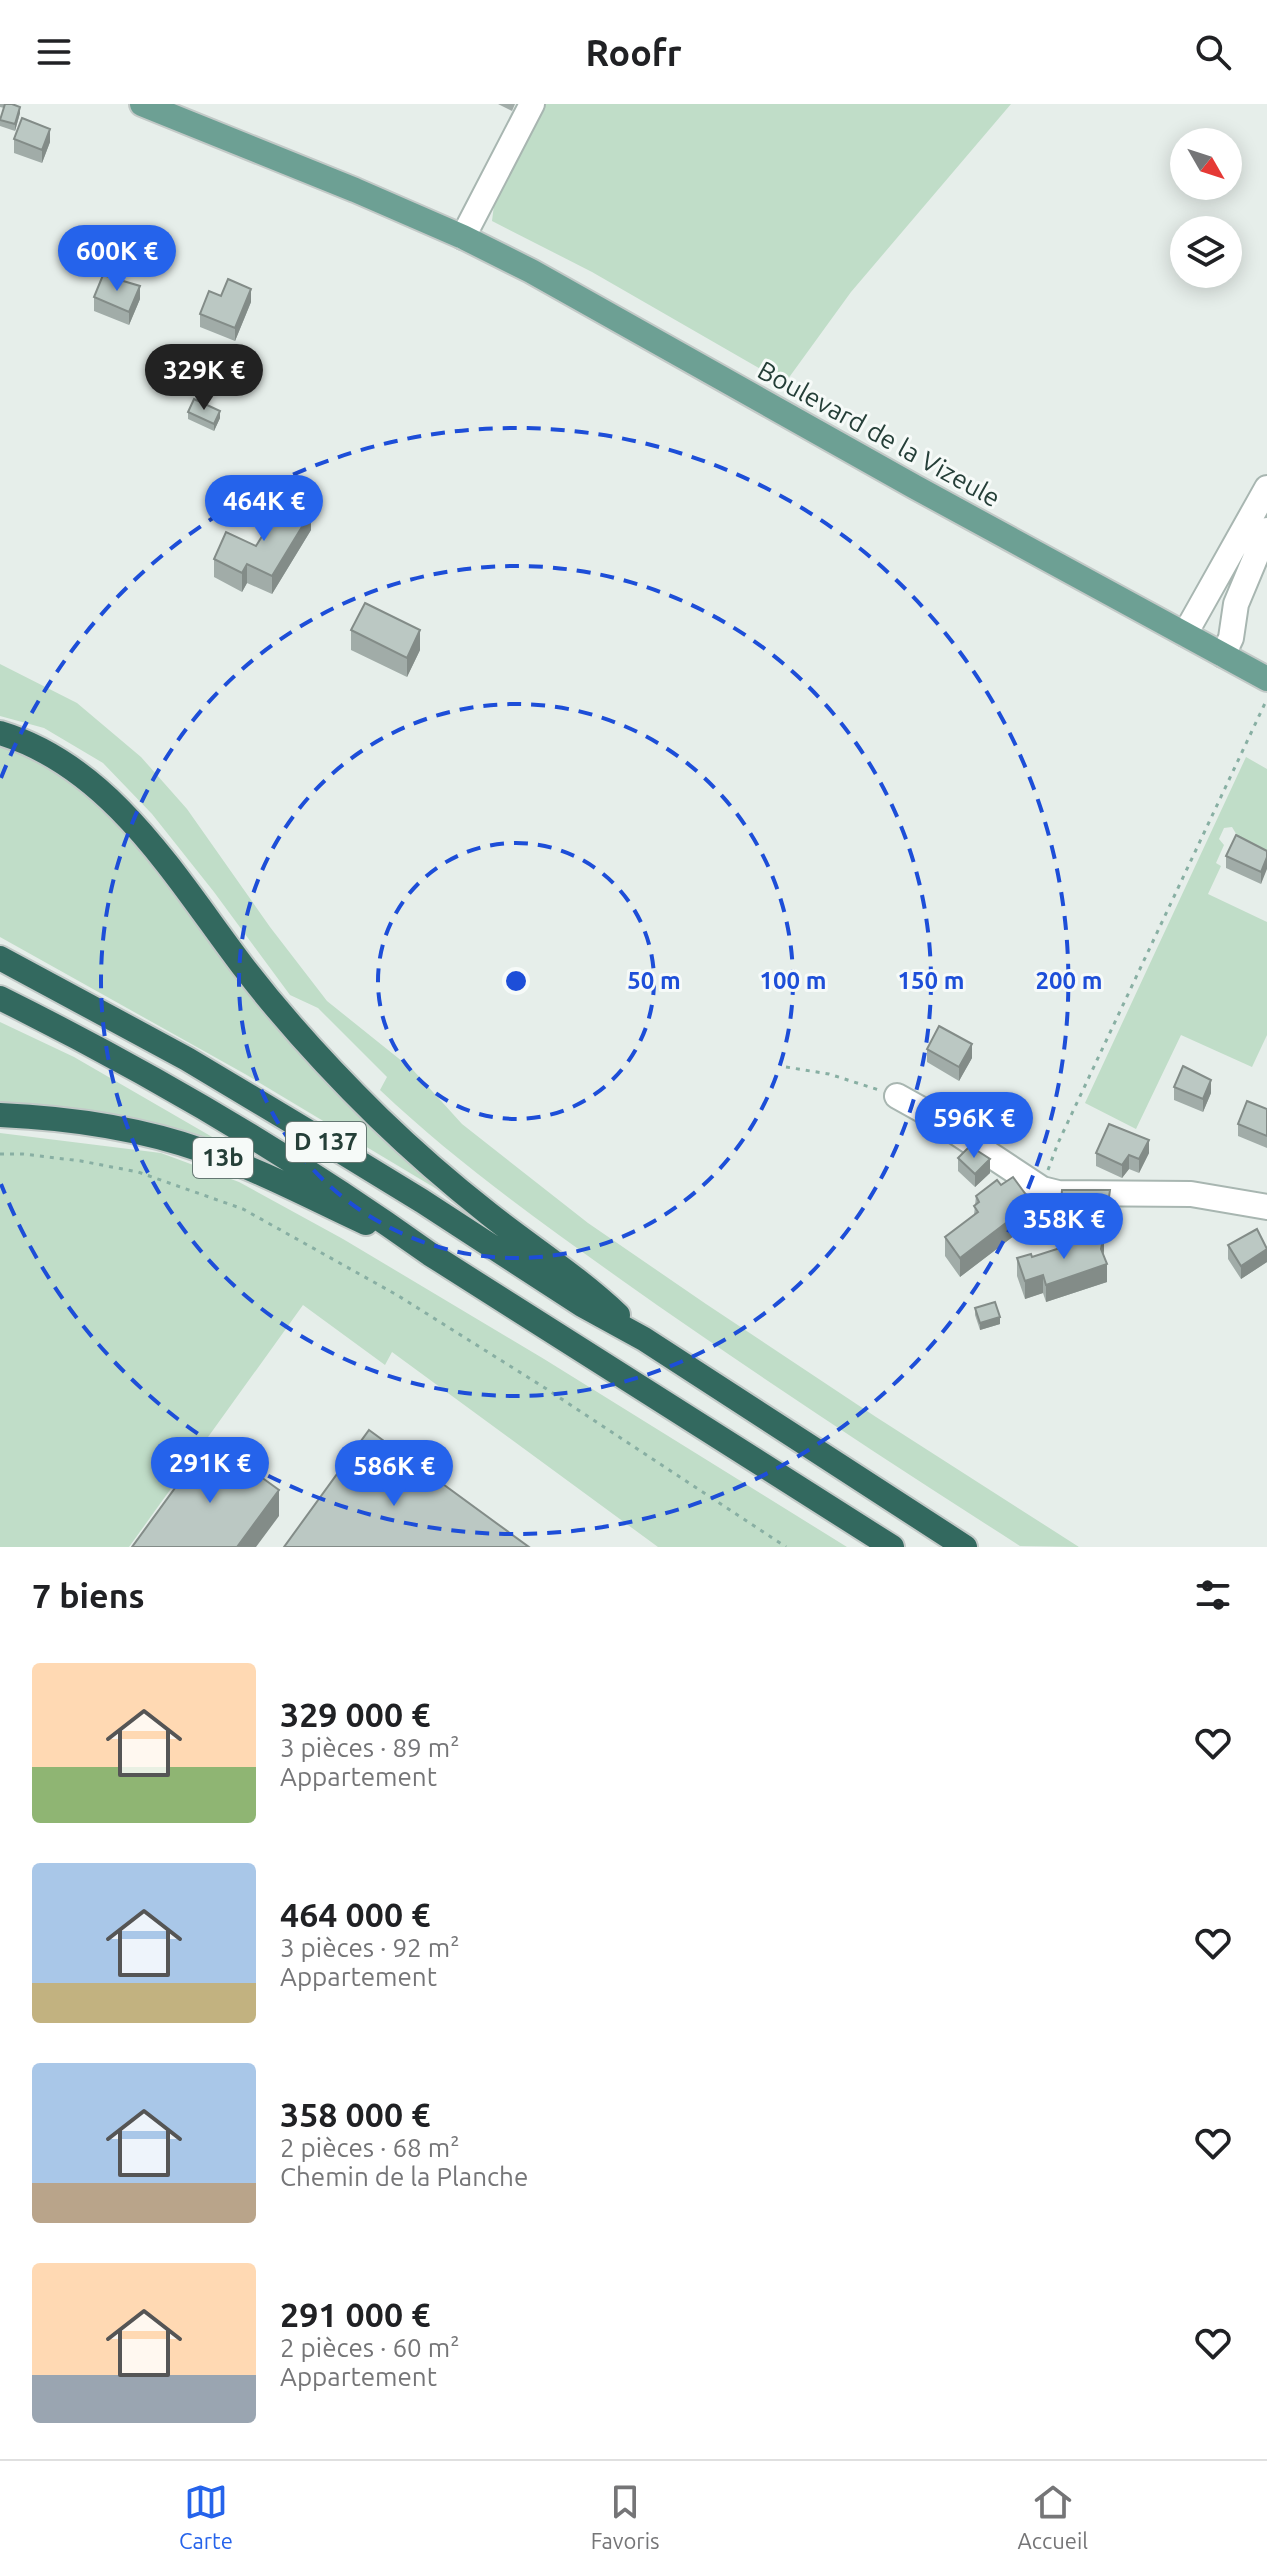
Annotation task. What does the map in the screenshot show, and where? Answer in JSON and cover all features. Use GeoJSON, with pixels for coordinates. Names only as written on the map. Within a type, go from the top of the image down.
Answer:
{"type":"FeatureCollection","features":[{"type":"Feature","properties":{"kind":"highway"},"geometry":{"type":"LineString","coordinates":[[0,733],[39,747],[54,756],[112,801],[162,859],[292,1025],[352,1091],[489,1214],[592,1290],[644,1339]]}},
{"type":"Feature","properties":{"kind":"highway","name":"D 137"},"geometry":{"type":"LineString","coordinates":[[0,958],[187,1059],[422,1201],[582,1305],[644,1339],[965,1547]]}},
{"type":"Feature","properties":{"kind":"highway","name":"D 137"},"geometry":{"type":"LineString","coordinates":[[4,1000],[157,1082],[281,1155],[363,1206],[430,1254],[892,1547]]}},
{"type":"Feature","properties":{"kind":"highway","name":"13b"},"geometry":{"type":"LineString","coordinates":[[0,1115],[83,1122],[202,1150],[287,1185],[430,1254]]}},
{"type":"Feature","properties":{"kind":"main road","name":"Boulevard de la Vizeule"},"geometry":{"type":"LineString","coordinates":[[142,104],[463,237],[592,304],[915,487],[1267,679]]}},
{"type":"Feature","properties":{"kind":"street"},"geometry":{"type":"LineString","coordinates":[[463,237],[532,104]]}},
{"type":"Feature","properties":{"kind":"street"},"geometry":{"type":"LineString","coordinates":[[1185,634],[1267,488]]}},
{"type":"Feature","properties":{"kind":"street"},"geometry":{"type":"LineString","coordinates":[[1223,655],[1231,638],[1236,604],[1267,530]]}},
{"type":"Feature","properties":{"kind":"street"},"geometry":{"type":"LineString","coordinates":[[897,1096],[1042,1189],[1058,1193],[1191,1194],[1267,1207]]}},
{"type":"Feature","properties":{"kind":"path"},"geometry":{"type":"LineString","coordinates":[[1042,1189],[1058,1143],[1267,699]]}},
{"type":"Feature","properties":{"kind":"path"},"geometry":{"type":"LineString","coordinates":[[786,1067],[829,1074],[897,1096]]}},
{"type":"Feature","properties":{"kind":"path"},"geometry":{"type":"LineString","coordinates":[[0,1154],[81,1161],[138,1172],[243,1209],[411,1303],[786,1547]]}},
{"type":"Feature","properties":{"kind":"green space"},"geometry":{"type":"Polygon","coordinates":[[[546,104],[1011,104],[851,292],[785,383],[592,272],[492,221],[494,205],[546,104]]]}},
{"type":"Feature","properties":{"kind":"green space"},"geometry":{"type":"Polygon","coordinates":[[[0,664],[77,703],[141,757],[187,809],[270,927],[327,1001],[413,1070],[462,1124],[588,1223],[706,1304],[1079,1547],[1020,1546],[672,1315],[468,1166],[380,1090],[387,1077],[318,1008],[290,995],[152,814],[103,763],[44,728],[0,716],[0,664]]]}},
{"type":"Feature","properties":{"kind":"green space"},"geometry":{"type":"Polygon","coordinates":[[[0,746],[54,770],[100,807],[140,851],[281,1032],[358,1114],[440,1191],[245,1074],[0,937],[0,746]]]}},
{"type":"Feature","properties":{"kind":"green space"},"geometry":{"type":"Polygon","coordinates":[[[1246,757],[1267,769],[1267,851],[1238,837],[1232,827],[1224,828],[1219,839],[1224,845],[1216,863],[1221,866],[1208,894],[1267,922],[1267,1035],[1252,1067],[1181,1035],[1136,1129],[1085,1103],[1246,757]]]}},
{"type":"Feature","properties":{"kind":"green space"},"geometry":{"type":"Polygon","coordinates":[[[0,1022],[74,1057],[252,1160],[0,1106],[0,1022]]]}},
{"type":"Feature","properties":{"kind":"green space"},"geometry":{"type":"Polygon","coordinates":[[[0,1133],[161,1153],[239,1182],[343,1239],[544,1359],[847,1547],[658,1547],[392,1352],[385,1365],[303,1305],[129,1547],[0,1547],[0,1133]]]}},
{"type":"Feature","properties":{"kind":"building"},"geometry":{"type":"Polygon","coordinates":[[[5,104],[20,107],[15,124],[0,120],[5,104]]]}},
{"type":"Feature","properties":{"kind":"building"},"geometry":{"type":"Polygon","coordinates":[[[22,118],[50,129],[42,150],[14,139],[22,118]]]}},
{"type":"Feature","properties":{"kind":"building"},"geometry":{"type":"Polygon","coordinates":[[[103,275],[140,286],[129,312],[94,297],[103,275]]]}},
{"type":"Feature","properties":{"kind":"building"},"geometry":{"type":"Polygon","coordinates":[[[228,279],[251,289],[235,328],[200,314],[209,291],[221,296],[228,279]]]}},
{"type":"Feature","properties":{"kind":"building"},"geometry":{"type":"Polygon","coordinates":[[[194,399],[220,411],[214,424],[188,412],[194,399]]]}},
{"type":"Feature","properties":{"kind":"building"},"geometry":{"type":"Polygon","coordinates":[[[294,501],[311,512],[272,576],[247,564],[242,573],[214,559],[226,532],[256,546],[274,517],[285,515],[294,501]]]}},
{"type":"Feature","properties":{"kind":"building"},"geometry":{"type":"Polygon","coordinates":[[[365,603],[420,630],[407,658],[351,630],[365,603]]]}},
{"type":"Feature","properties":{"kind":"building"},"geometry":{"type":"Polygon","coordinates":[[[1236,835],[1267,851],[1261,872],[1226,856],[1236,835]]]}},
{"type":"Feature","properties":{"kind":"building"},"geometry":{"type":"Polygon","coordinates":[[[939,1026],[972,1044],[959,1067],[927,1049],[939,1026]]]}},
{"type":"Feature","properties":{"kind":"building"},"geometry":{"type":"Polygon","coordinates":[[[1183,1066],[1211,1080],[1203,1099],[1174,1087],[1183,1066]]]}},
{"type":"Feature","properties":{"kind":"building"},"geometry":{"type":"Polygon","coordinates":[[[1247,1101],[1267,1109],[1267,1136],[1238,1124],[1247,1101]]]}},
{"type":"Feature","properties":{"kind":"building"},"geometry":{"type":"Polygon","coordinates":[[[1109,1124],[1149,1140],[1139,1159],[1129,1155],[1122,1165],[1096,1153],[1109,1124]]]}},
{"type":"Feature","properties":{"kind":"building"},"geometry":{"type":"Polygon","coordinates":[[[970,1146],[990,1159],[975,1174],[958,1158],[970,1146]]]}},
{"type":"Feature","properties":{"kind":"building"},"geometry":{"type":"Polygon","coordinates":[[[1013,1177],[1032,1203],[960,1258],[945,1237],[978,1212],[974,1206],[979,1202],[976,1196],[997,1180],[1001,1185],[1013,1177]]]}},
{"type":"Feature","properties":{"kind":"building"},"geometry":{"type":"Polygon","coordinates":[[[1062,1190],[1110,1190],[1106,1219],[1060,1214],[1062,1190]]]}},
{"type":"Feature","properties":{"kind":"building"},"geometry":{"type":"Polygon","coordinates":[[[1257,1229],[1267,1249],[1241,1266],[1228,1245],[1257,1229]]]}},
{"type":"Feature","properties":{"kind":"building"},"geometry":{"type":"Polygon","coordinates":[[[1104,1234],[1101,1249],[1107,1264],[1046,1285],[1043,1275],[1025,1281],[1017,1258],[1031,1254],[1032,1257],[1104,1234]]]}},
{"type":"Feature","properties":{"kind":"building"},"geometry":{"type":"Polygon","coordinates":[[[995,1302],[1000,1317],[980,1323],[975,1308],[995,1302]]]}},
{"type":"Feature","properties":{"kind":"building"},"geometry":{"type":"Polygon","coordinates":[[[369,1430],[529,1547],[284,1547],[369,1430]]]}},
{"type":"Feature","properties":{"kind":"building"},"geometry":{"type":"Polygon","coordinates":[[[210,1440],[279,1490],[237,1547],[132,1547],[210,1440]]]}}]}
